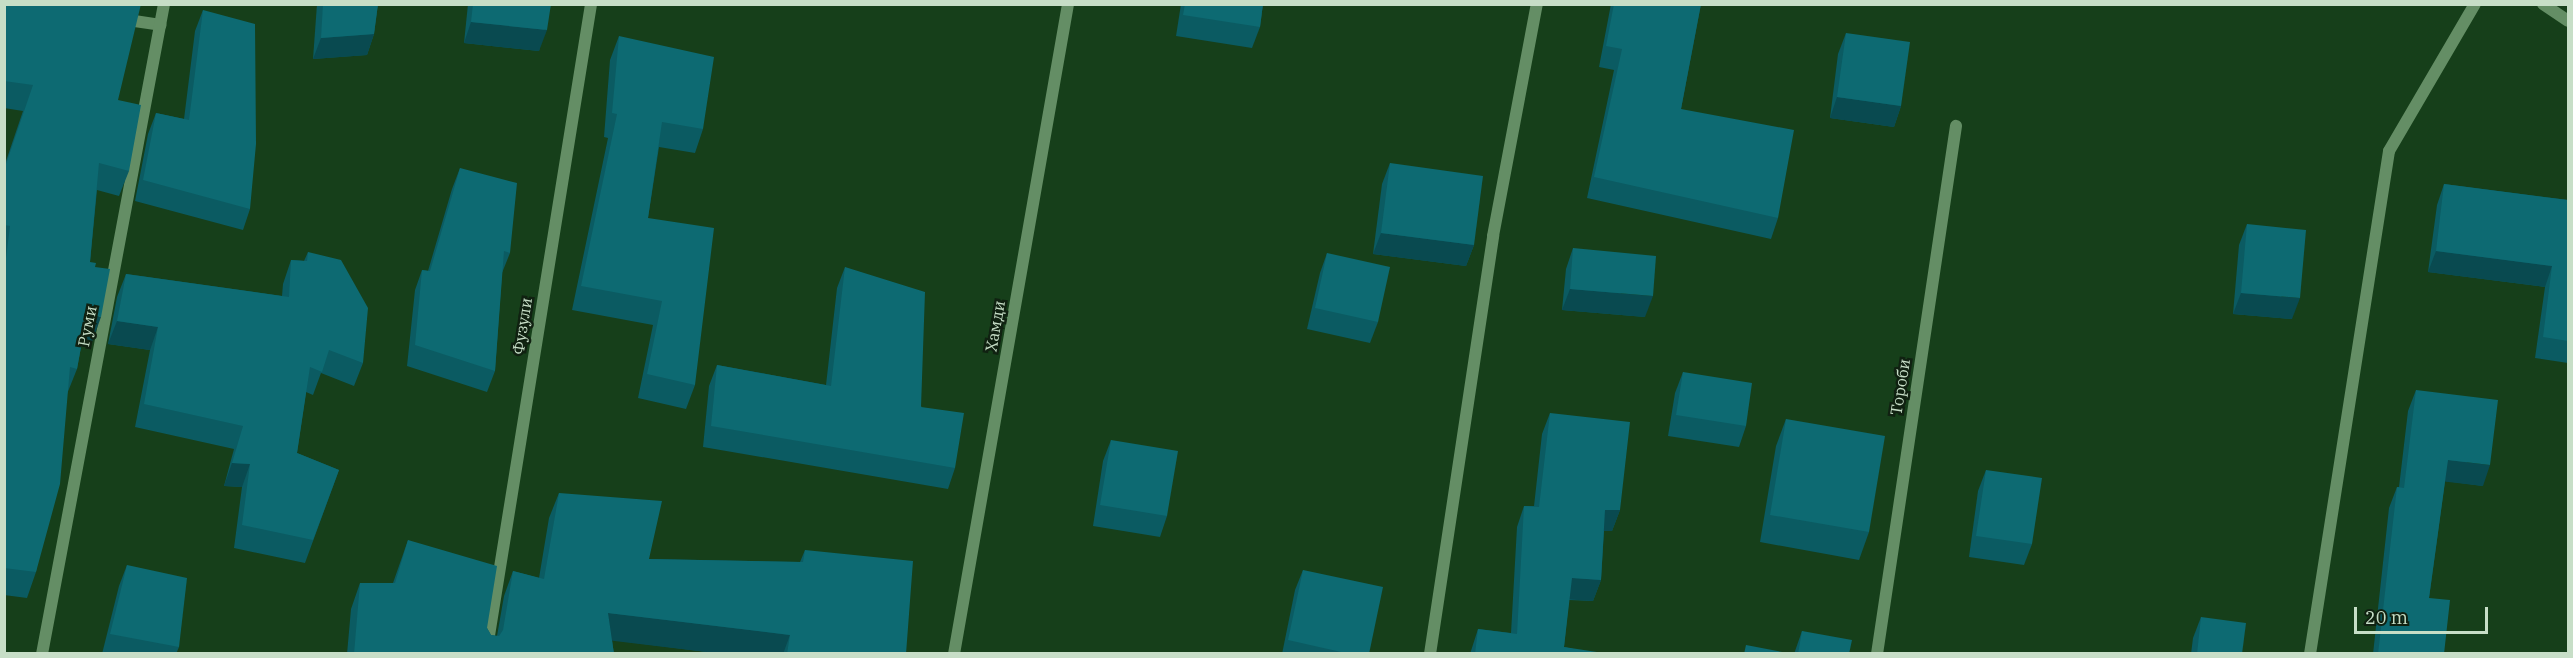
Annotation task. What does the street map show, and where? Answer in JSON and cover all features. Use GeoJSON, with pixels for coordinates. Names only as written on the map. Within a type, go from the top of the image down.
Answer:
{"type":"FeatureCollection","features":[{"type":"Feature","properties":{"kind":"street","name":"Руми"},"geometry":{"type":"LineString","coordinates":[[42,654],[164,4]]}},
{"type":"Feature","properties":{"kind":"street","name":"Фузули"},"geometry":{"type":"LineString","coordinates":[[486,654],[591,4]]}},
{"type":"Feature","properties":{"kind":"street","name":"Хамди"},"geometry":{"type":"LineString","coordinates":[[954,654],[1068,4]]}},
{"type":"Feature","properties":{"kind":"street"},"geometry":{"type":"LineString","coordinates":[[1430,654],[1493,236],[1537,4]]}},
{"type":"Feature","properties":{"kind":"street"},"geometry":{"type":"LineString","coordinates":[[2310,654],[2389,151],[2475,4]]}},
{"type":"Feature","properties":{"kind":"street"},"geometry":{"type":"LineString","coordinates":[[2543,4],[2568,21]]}},
{"type":"Feature","properties":{"kind":"street"},"geometry":{"type":"LineString","coordinates":[[103,17],[161,25]]}},
{"type":"Feature","properties":{"kind":"street","name":"Тороби"},"geometry":{"type":"LineString","coordinates":[[1877,654],[1956,126]]}},
{"type":"Feature","properties":{"kind":"building"},"geometry":{"type":"Polygon","coordinates":[[[4,4],[141,4],[118,100],[141,105],[129,171],[99,163],[90,262],[96,263],[95,267],[110,269],[101,317],[87,315],[77,369],[70,367],[60,484],[36,572],[4,568],[4,274],[10,226],[4,225],[4,170],[33,85],[4,81],[4,4]]]}},
{"type":"Feature","properties":{"kind":"building"},"geometry":{"type":"Polygon","coordinates":[[[323,4],[378,4],[374,34],[321,38],[323,4]]]}},
{"type":"Feature","properties":{"kind":"building"},"geometry":{"type":"Polygon","coordinates":[[[473,4],[551,4],[547,30],[471,22],[473,4]]]}},
{"type":"Feature","properties":{"kind":"building"},"geometry":{"type":"Polygon","coordinates":[[[1185,4],[1263,4],[1260,27],[1183,15],[1185,4]]]}},
{"type":"Feature","properties":{"kind":"building"},"geometry":{"type":"Polygon","coordinates":[[[1614,4],[1701,4],[1681,109],[1794,130],[1778,218],[1594,177],[1622,49],[1606,46],[1614,4]]]}},
{"type":"Feature","properties":{"kind":"building"},"geometry":{"type":"Polygon","coordinates":[[[203,10],[255,24],[256,144],[250,209],[143,180],[156,113],[189,120],[203,10]]]}},
{"type":"Feature","properties":{"kind":"building"},"geometry":{"type":"Polygon","coordinates":[[[1846,33],[1910,42],[1901,106],[1837,97],[1846,33]]]}},
{"type":"Feature","properties":{"kind":"building"},"geometry":{"type":"Polygon","coordinates":[[[619,36],[714,57],[703,129],[662,122],[648,218],[714,228],[695,385],[647,374],[662,301],[581,286],[617,114],[612,113],[619,36]]]}},
{"type":"Feature","properties":{"kind":"building"},"geometry":{"type":"Polygon","coordinates":[[[1390,163],[1483,176],[1474,245],[1381,233],[1390,163]]]}},
{"type":"Feature","properties":{"kind":"building"},"geometry":{"type":"Polygon","coordinates":[[[460,168],[517,183],[510,253],[504,251],[495,371],[415,345],[422,270],[430,271],[460,168]]]}},
{"type":"Feature","properties":{"kind":"building"},"geometry":{"type":"Polygon","coordinates":[[[2444,184],[2568,200],[2568,341],[2543,337],[2552,266],[2436,251],[2444,184]]]}},
{"type":"Feature","properties":{"kind":"building"},"geometry":{"type":"Polygon","coordinates":[[[2247,224],[2306,230],[2300,298],[2241,293],[2247,224]]]}},
{"type":"Feature","properties":{"kind":"building"},"geometry":{"type":"Polygon","coordinates":[[[1573,248],[1656,256],[1653,296],[1570,289],[1573,248]]]}},
{"type":"Feature","properties":{"kind":"building"},"geometry":{"type":"Polygon","coordinates":[[[308,252],[341,260],[368,308],[363,363],[329,350],[322,372],[310,367],[297,453],[339,470],[313,540],[242,525],[250,464],[232,463],[243,426],[144,404],[158,327],[117,321],[126,274],[289,297],[291,260],[307,261],[308,252]]]}},
{"type":"Feature","properties":{"kind":"building"},"geometry":{"type":"Polygon","coordinates":[[[1327,253],[1390,267],[1378,322],[1315,308],[1327,253]]]}},
{"type":"Feature","properties":{"kind":"building"},"geometry":{"type":"Polygon","coordinates":[[[845,267],[925,292],[921,407],[964,413],[955,468],[711,426],[717,365],[831,386],[845,267]]]}},
{"type":"Feature","properties":{"kind":"building"},"geometry":{"type":"Polygon","coordinates":[[[1683,372],[1752,383],[1746,426],[1676,415],[1683,372]]]}},
{"type":"Feature","properties":{"kind":"building"},"geometry":{"type":"Polygon","coordinates":[[[2416,390],[2498,400],[2490,465],[2448,460],[2429,598],[2450,600],[2444,654],[2378,654],[2397,487],[2404,488],[2416,390]]]}},
{"type":"Feature","properties":{"kind":"building"},"geometry":{"type":"Polygon","coordinates":[[[1550,413],[1630,422],[1620,510],[1605,510],[1601,580],[1572,578],[1564,647],[1597,652],[1597,654],[1475,654],[1478,629],[1517,634],[1524,506],[1539,507],[1550,413]]]}},
{"type":"Feature","properties":{"kind":"building"},"geometry":{"type":"Polygon","coordinates":[[[1786,419],[1885,436],[1869,532],[1770,515],[1786,419]]]}},
{"type":"Feature","properties":{"kind":"building"},"geometry":{"type":"Polygon","coordinates":[[[1111,440],[1178,451],[1167,516],[1100,505],[1111,440]]]}},
{"type":"Feature","properties":{"kind":"building"},"geometry":{"type":"Polygon","coordinates":[[[1986,470],[2042,478],[2032,544],[1976,536],[1986,470]]]}},
{"type":"Feature","properties":{"kind":"building"},"geometry":{"type":"Polygon","coordinates":[[[559,493],[662,501],[649,559],[803,562],[805,550],[913,561],[906,654],[787,654],[790,635],[608,613],[614,654],[354,654],[360,583],[395,583],[408,540],[497,566],[487,628],[491,635],[499,636],[503,630],[513,571],[544,579],[559,493]]]}},
{"type":"Feature","properties":{"kind":"building"},"geometry":{"type":"Polygon","coordinates":[[[127,565],[187,578],[179,647],[110,634],[127,565]]]}},
{"type":"Feature","properties":{"kind":"building"},"geometry":{"type":"Polygon","coordinates":[[[1303,570],[1383,587],[1369,654],[1350,654],[1288,640],[1303,570]]]}},
{"type":"Feature","properties":{"kind":"building"},"geometry":{"type":"Polygon","coordinates":[[[2201,617],[2246,623],[2242,654],[2197,654],[2201,617]]]}},
{"type":"Feature","properties":{"kind":"building"},"geometry":{"type":"Polygon","coordinates":[[[1802,631],[1852,640],[1849,654],[1798,654],[1802,631]]]}},
{"type":"Feature","properties":{"kind":"building"},"geometry":{"type":"Polygon","coordinates":[[[1746,645],[1793,654],[1744,654],[1746,645]]]}}]}
